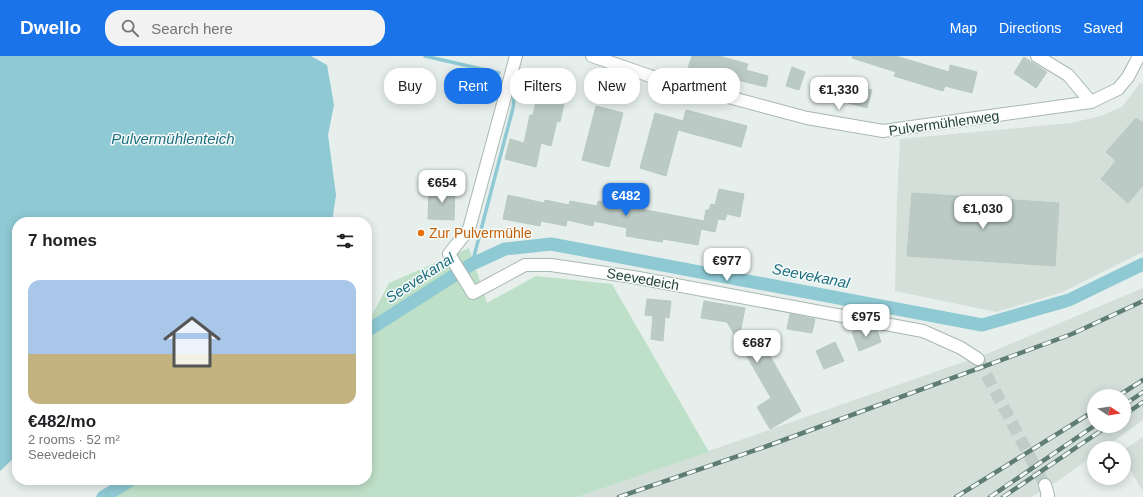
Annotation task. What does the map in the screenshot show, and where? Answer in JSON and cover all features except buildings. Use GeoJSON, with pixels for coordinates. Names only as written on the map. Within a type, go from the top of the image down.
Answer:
{"type":"FeatureCollection","features":[{"type":"Feature","properties":{"kind":"street","name":"Seevedeich"},"geometry":{"type":"LineString","coordinates":[[516,56],[469,229],[449,254],[473,293],[525,265],[551,265],[634,277],[924,331],[961,348],[978,360]]}},
{"type":"Feature","properties":{"kind":"street","name":"Pulvermühlenweg"},"geometry":{"type":"LineString","coordinates":[[592,56],[650,76],[807,118],[884,131],[1091,102],[1118,89],[1128,77],[1140,56]]}},
{"type":"Feature","properties":{"kind":"street"},"geometry":{"type":"LineString","coordinates":[[1037,56],[1068,75],[1091,102]]}},
{"type":"Feature","properties":{"kind":"street"},"geometry":{"type":"LineString","coordinates":[[1045,485],[1048,495],[1047,497]]}},
{"type":"Feature","properties":{"kind":"shaded area"},"geometry":{"type":"Polygon","coordinates":[[[1140,83],[1143,84],[1143,252],[1063,292],[996,312],[895,291],[900,139],[1071,123],[1101,116],[1122,107],[1140,83]]]}},
{"type":"Feature","properties":{"kind":"shaded area"},"geometry":{"type":"Polygon","coordinates":[[[1143,288],[1143,420],[1131,429],[1131,389],[1087,389],[1087,433],[1125,433],[1114,441],[1087,441],[1087,460],[1055,483],[1031,497],[577,497],[989,353],[1143,288]]]}},
{"type":"Feature","properties":{"kind":"shaded area"},"geometry":{"type":"Polygon","coordinates":[[[1143,437],[1143,492],[1131,471],[1131,445],[1143,437]]]}},
{"type":"Feature","properties":{"kind":"green space"},"geometry":{"type":"Polygon","coordinates":[[[469,248],[487,303],[536,276],[612,284],[709,452],[577,497],[96,497],[114,485],[372,485],[372,315],[389,283],[469,248]]]}},
{"type":"Feature","properties":{"kind":"water","name":"Pulvermühlenteich"},"geometry":{"type":"Polygon","coordinates":[[[0,56],[311,56],[327,65],[334,105],[328,135],[336,195],[333,217],[12,217],[12,460],[0,471],[0,56]]]}},
{"type":"Feature","properties":{"kind":"waterway"},"geometry":{"type":"LineString","coordinates":[[425,56],[477,68]]}},
{"type":"Feature","properties":{"kind":"waterway"},"geometry":{"type":"LineString","coordinates":[[472,264],[513,104]]}},
{"type":"Feature","properties":{"kind":"waterway","name":"Seevekanal"},"geometry":{"type":"LineString","coordinates":[[372,328],[472,264],[505,249],[551,244],[982,325],[1069,300],[1143,264]]}},
{"type":"Feature","properties":{"kind":"waterway","name":"Seevekanal"},"geometry":{"type":"LineString","coordinates":[[103,497],[123,485]]}},
{"type":"Feature","properties":{"kind":"tunnel"},"geometry":{"type":"LineString","coordinates":[[978,359],[1045,485]]}},
{"type":"Feature","properties":{"kind":"railway"},"geometry":{"type":"LineString","coordinates":[[619,497],[770,445],[1072,334],[1143,301]]}},
{"type":"Feature","properties":{"kind":"railway"},"geometry":{"type":"LineString","coordinates":[[1129,389],[1143,380]]}},
{"type":"Feature","properties":{"kind":"railway"},"geometry":{"type":"LineString","coordinates":[[1131,400],[1143,392]]}},
{"type":"Feature","properties":{"kind":"railway"},"geometry":{"type":"LineString","coordinates":[[1131,410],[1143,402]]}},
{"type":"Feature","properties":{"kind":"railway"},"geometry":{"type":"LineString","coordinates":[[956,497],[1087,415]]}},
{"type":"Feature","properties":{"kind":"railway"},"geometry":{"type":"LineString","coordinates":[[990,497],[1087,431]]}},
{"type":"Feature","properties":{"kind":"railway"},"geometry":{"type":"LineString","coordinates":[[1003,497],[1098,433]]}},
{"type":"Feature","properties":{"kind":"place","name":"Zur Pulvermühle"},"geometry":{"type":"Point","coordinates":[421,233]}}]}
